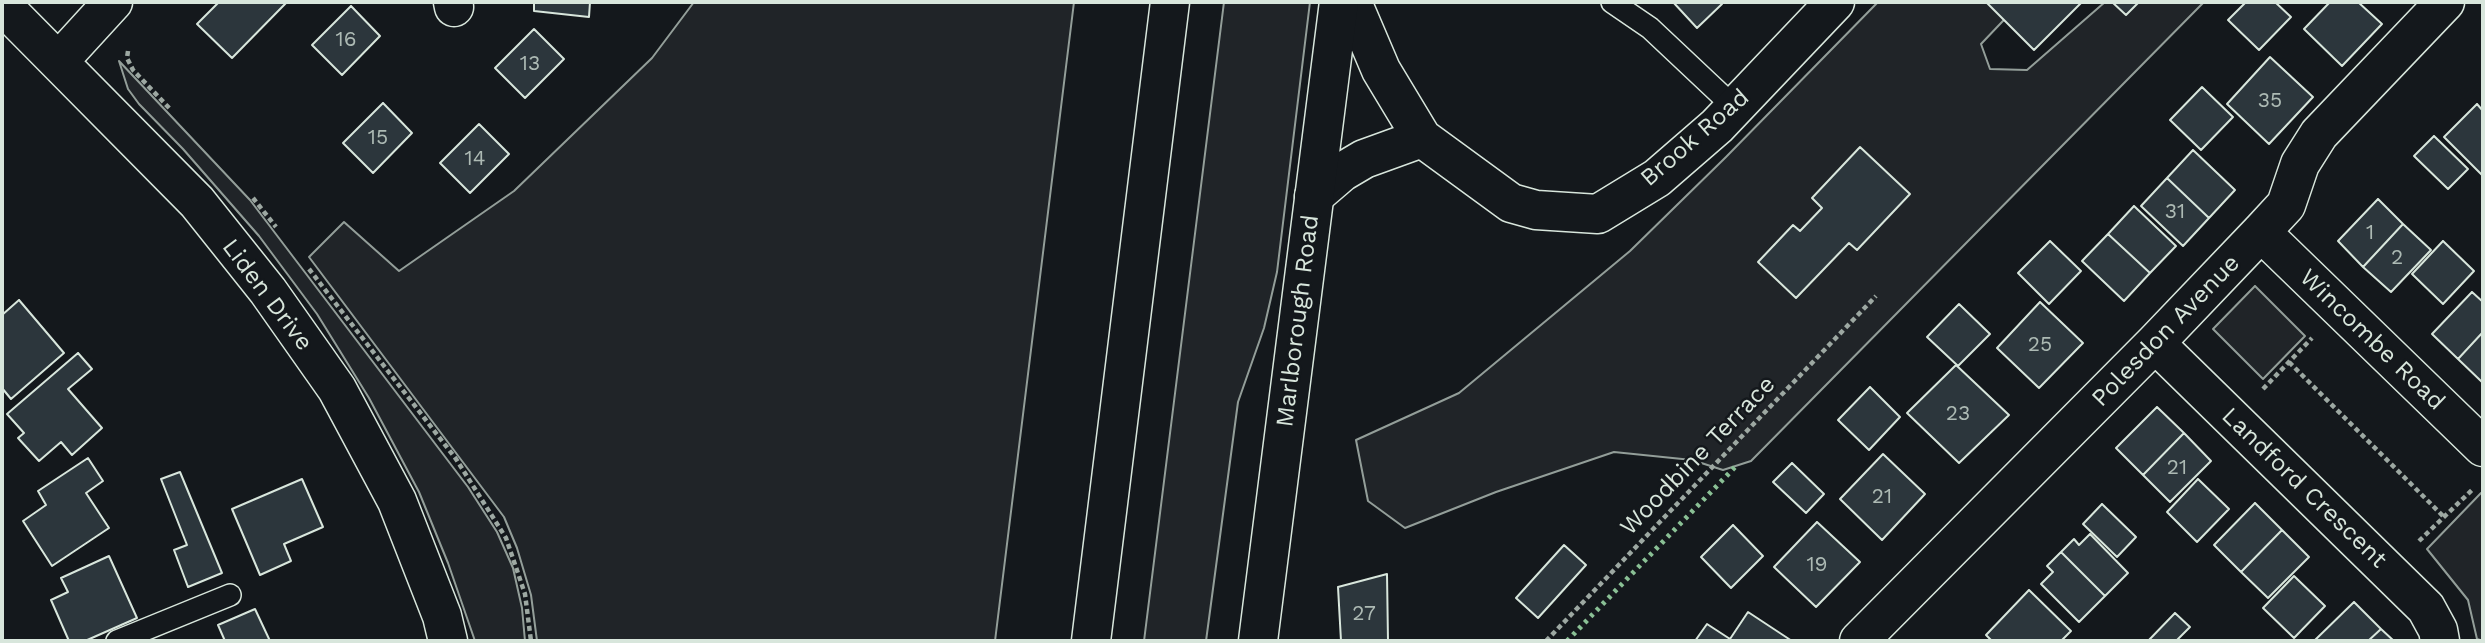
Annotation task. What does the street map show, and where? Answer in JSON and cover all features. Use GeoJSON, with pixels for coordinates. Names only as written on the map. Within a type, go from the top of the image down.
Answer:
{"type":"FeatureCollection","features":[{"type":"Feature","properties":{"kind":"street"},"geometry":{"type":"LineString","coordinates":[[59,61],[113,2]]}},
{"type":"Feature","properties":{"kind":"street"},"geometry":{"type":"LineString","coordinates":[[1091,641],[1170,2]]}},
{"type":"Feature","properties":{"kind":"street","name":"Marlborough Road"},"geometry":{"type":"LineString","coordinates":[[1258,641],[1339,2]]}},
{"type":"Feature","properties":{"kind":"street","name":"Brook Road"},"geometry":{"type":"LineString","coordinates":[[1352,2],[1381,70],[1399,104],[1422,138],[1511,203],[1536,210],[1598,214],[1657,178],[1717,126],[1835,2]]}},
{"type":"Feature","properties":{"kind":"street","name":"Polesdon Avenue"},"geometry":{"type":"LineString","coordinates":[[1859,641],[2155,343],[2286,205],[2300,164],[2319,134],[2445,2]]}},
{"type":"Feature","properties":{"kind":"street","name":"Liden Drive"},"geometry":{"type":"LineString","coordinates":[[2,5],[197,202],[268,291],[337,390],[397,501],[442,616],[448,641]]}},
{"type":"Feature","properties":{"kind":"street"},"geometry":{"type":"LineString","coordinates":[[1314,196],[1342,172],[1364,159],[1422,138]]}},
{"type":"Feature","properties":{"kind":"street","name":"Wincombe Road"},"geometry":{"type":"LineString","coordinates":[[2261,232],[2483,447]]}},
{"type":"Feature","properties":{"kind":"street","name":"Landford Crescent"},"geometry":{"type":"LineString","coordinates":[[2155,343],[2426,608],[2438,630],[2440,641]]}},
{"type":"Feature","properties":{"kind":"lane"},"geometry":{"type":"LineString","coordinates":[[1612,2],[1650,28],[1734,107]]}},
{"type":"Feature","properties":{"kind":"lane"},"geometry":{"type":"LineString","coordinates":[[117,641],[229,595]]}},
{"type":"Feature","properties":{"kind":"path"},"geometry":{"type":"LineString","coordinates":[[2253,380],[2263,390],[2314,335],[2316,318],[2312,282]]}},
{"type":"Feature","properties":{"kind":"path","name":"Woodbine Terrace"},"geometry":{"type":"LineString","coordinates":[[1546,641],[1876,296]]}},
{"type":"Feature","properties":{"kind":"path"},"geometry":{"type":"LineString","coordinates":[[2289,362],[2444,517]]}},
{"type":"Feature","properties":{"kind":"shaded area"},"geometry":{"type":"Polygon","coordinates":[[[694,2],[1074,2],[995,641],[537,641],[531,595],[517,548],[504,517],[309,257],[344,222],[399,271],[514,191],[652,58],[694,2]]]}},
{"type":"Feature","properties":{"kind":"shaded area"},"geometry":{"type":"Polygon","coordinates":[[[1224,2],[1310,2],[1277,272],[1264,328],[1238,402],[1206,641],[1144,641],[1224,2]]]}},
{"type":"Feature","properties":{"kind":"shaded area"},"geometry":{"type":"Polygon","coordinates":[[[1878,2],[2021,2],[1981,44],[1990,69],[2027,70],[2105,2],[2204,2],[1751,461],[1723,470],[1692,460],[1614,452],[1496,492],[1405,528],[1368,501],[1356,440],[1459,393],[1630,251],[1878,2]]]}},
{"type":"Feature","properties":{"kind":"shaded area"},"geometry":{"type":"Polygon","coordinates":[[[119,61],[250,200],[468,487],[497,532],[513,568],[522,608],[525,641],[475,641],[448,563],[419,492],[369,398],[317,314],[259,236],[183,149],[139,104],[128,89],[119,61]]]}},
{"type":"Feature","properties":{"kind":"shaded area"},"geometry":{"type":"Polygon","coordinates":[[[2255,286],[2305,336],[2263,379],[2213,329],[2255,286]]]}},
{"type":"Feature","properties":{"kind":"shaded area"},"geometry":{"type":"Polygon","coordinates":[[[2481,493],[2483,641],[2477,639],[2468,600],[2427,549],[2481,493]]]}},
{"type":"Feature","properties":{"kind":"building"},"geometry":{"type":"Polygon","coordinates":[[[219,2],[287,2],[232,58],[197,24],[219,2]]]}},
{"type":"Feature","properties":{"kind":"building"},"geometry":{"type":"Polygon","coordinates":[[[534,2],[590,2],[589,17],[534,11],[534,2]]]}},
{"type":"Feature","properties":{"kind":"building"},"geometry":{"type":"Polygon","coordinates":[[[1673,2],[1720,2],[1722,4],[1697,28],[1673,2]]]}},
{"type":"Feature","properties":{"kind":"building"},"geometry":{"type":"Polygon","coordinates":[[[2082,2],[2034,50],[1987,3],[2082,2]]]}},
{"type":"Feature","properties":{"kind":"building"},"geometry":{"type":"Polygon","coordinates":[[[2112,2],[2139,2],[2126,15],[2112,2]]]}},
{"type":"Feature","properties":{"kind":"building"},"geometry":{"type":"Polygon","coordinates":[[[2246,2],[2275,2],[2291,17],[2259,50],[2228,20],[2246,2]]]}},
{"type":"Feature","properties":{"kind":"building"},"geometry":{"type":"Polygon","coordinates":[[[2330,2],[2358,2],[2382,24],[2342,66],[2304,29],[2330,2]]]}},
{"type":"Feature","properties":{"kind":"building"},"geometry":{"type":"Polygon","coordinates":[[[351,6],[380,36],[342,75],[312,45],[351,6]]]}},
{"type":"Feature","properties":{"kind":"building"},"geometry":{"type":"Polygon","coordinates":[[[534,29],[564,59],[525,98],[495,68],[534,29]]]}},
{"type":"Feature","properties":{"kind":"building"},"geometry":{"type":"Polygon","coordinates":[[[2270,57],[2313,97],[2269,144],[2227,104],[2270,57]]]}},
{"type":"Feature","properties":{"kind":"building"},"geometry":{"type":"Polygon","coordinates":[[[2202,87],[2233,117],[2201,150],[2170,120],[2202,87]]]}},
{"type":"Feature","properties":{"kind":"building"},"geometry":{"type":"Polygon","coordinates":[[[383,103],[412,133],[373,173],[343,143],[383,103]]]}},
{"type":"Feature","properties":{"kind":"building"},"geometry":{"type":"Polygon","coordinates":[[[2477,104],[2483,111],[2483,176],[2444,137],[2477,104]]]}},
{"type":"Feature","properties":{"kind":"building"},"geometry":{"type":"Polygon","coordinates":[[[479,124],[509,154],[470,193],[440,163],[479,124]]]}},
{"type":"Feature","properties":{"kind":"building"},"geometry":{"type":"Polygon","coordinates":[[[2434,136],[2468,169],[2448,189],[2414,156],[2434,136]]]}},
{"type":"Feature","properties":{"kind":"building"},"geometry":{"type":"Polygon","coordinates":[[[1860,147],[1910,194],[1857,250],[1849,243],[1796,298],[1758,262],[1793,225],[1800,231],[1822,208],[1812,198],[1860,147]]]}},
{"type":"Feature","properties":{"kind":"building"},"geometry":{"type":"Polygon","coordinates":[[[2193,150],[2235,190],[2209,218],[2167,178],[2193,150]]]}},
{"type":"Feature","properties":{"kind":"building"},"geometry":{"type":"Polygon","coordinates":[[[2167,178],[2209,218],[2183,246],[2141,206],[2167,178]]]}},
{"type":"Feature","properties":{"kind":"building"},"geometry":{"type":"Polygon","coordinates":[[[2378,199],[2403,224],[2363,267],[2338,241],[2378,199]]]}},
{"type":"Feature","properties":{"kind":"building"},"geometry":{"type":"Polygon","coordinates":[[[2134,206],[2176,246],[2150,273],[2108,234],[2134,206]]]}},
{"type":"Feature","properties":{"kind":"building"},"geometry":{"type":"Polygon","coordinates":[[[2403,224],[2431,250],[2391,292],[2363,267],[2403,224]]]}},
{"type":"Feature","properties":{"kind":"building"},"geometry":{"type":"Polygon","coordinates":[[[2108,234],[2150,273],[2124,301],[2082,261],[2108,234]]]}},
{"type":"Feature","properties":{"kind":"building"},"geometry":{"type":"Polygon","coordinates":[[[2050,241],[2081,271],[2049,304],[2018,273],[2050,241]]]}},
{"type":"Feature","properties":{"kind":"building"},"geometry":{"type":"Polygon","coordinates":[[[2443,241],[2474,271],[2443,304],[2412,274],[2443,241]]]}},
{"type":"Feature","properties":{"kind":"building"},"geometry":{"type":"Polygon","coordinates":[[[2472,292],[2483,302],[2483,332],[2458,359],[2432,334],[2472,292]]]}},
{"type":"Feature","properties":{"kind":"building"},"geometry":{"type":"Polygon","coordinates":[[[19,300],[64,353],[11,399],[2,388],[2,315],[19,300]]]}},
{"type":"Feature","properties":{"kind":"building"},"geometry":{"type":"Polygon","coordinates":[[[2040,302],[2083,343],[2039,388],[1997,348],[2040,302]]]}},
{"type":"Feature","properties":{"kind":"building"},"geometry":{"type":"Polygon","coordinates":[[[1959,304],[1990,334],[1958,366],[1927,337],[1959,304]]]}},
{"type":"Feature","properties":{"kind":"building"},"geometry":{"type":"Polygon","coordinates":[[[2483,332],[2483,383],[2458,359],[2483,332]]]}},
{"type":"Feature","properties":{"kind":"building"},"geometry":{"type":"Polygon","coordinates":[[[78,353],[92,369],[68,389],[102,428],[72,455],[61,442],[39,461],[18,438],[24,433],[7,414],[78,353]]]}},
{"type":"Feature","properties":{"kind":"building"},"geometry":{"type":"Polygon","coordinates":[[[1956,365],[2009,415],[1959,463],[1907,413],[1956,365]]]}},
{"type":"Feature","properties":{"kind":"building"},"geometry":{"type":"Polygon","coordinates":[[[1870,387],[1900,417],[1869,450],[1838,420],[1870,387]]]}},
{"type":"Feature","properties":{"kind":"building"},"geometry":{"type":"Polygon","coordinates":[[[2157,407],[2184,433],[2143,475],[2116,448],[2157,407]]]}},
{"type":"Feature","properties":{"kind":"building"},"geometry":{"type":"Polygon","coordinates":[[[2184,433],[2211,461],[2170,502],[2143,475],[2184,433]]]}},
{"type":"Feature","properties":{"kind":"building"},"geometry":{"type":"Polygon","coordinates":[[[1883,454],[1925,494],[1882,540],[1840,499],[1883,454]]]}},
{"type":"Feature","properties":{"kind":"building"},"geometry":{"type":"Polygon","coordinates":[[[88,458],[103,481],[86,493],[109,528],[52,566],[23,521],[46,505],[38,491],[88,458]]]}},
{"type":"Feature","properties":{"kind":"building"},"geometry":{"type":"Polygon","coordinates":[[[1792,463],[1824,494],[1806,513],[1773,482],[1792,463]]]}},
{"type":"Feature","properties":{"kind":"building"},"geometry":{"type":"Polygon","coordinates":[[[180,472],[222,573],[188,587],[174,550],[187,545],[161,479],[180,472]]]}},
{"type":"Feature","properties":{"kind":"building"},"geometry":{"type":"Polygon","coordinates":[[[302,479],[323,527],[284,544],[291,561],[260,575],[232,509],[302,479]]]}},
{"type":"Feature","properties":{"kind":"building"},"geometry":{"type":"Polygon","coordinates":[[[2198,479],[2229,509],[2197,542],[2167,512],[2198,479]]]}},
{"type":"Feature","properties":{"kind":"building"},"geometry":{"type":"Polygon","coordinates":[[[2255,503],[2282,530],[2241,572],[2214,545],[2255,503]]]}},
{"type":"Feature","properties":{"kind":"building"},"geometry":{"type":"Polygon","coordinates":[[[2102,504],[2136,537],[2117,557],[2083,524],[2102,504]]]}},
{"type":"Feature","properties":{"kind":"building"},"geometry":{"type":"Polygon","coordinates":[[[1817,522],[1860,562],[1816,607],[1774,567],[1817,522]]]}},
{"type":"Feature","properties":{"kind":"building"},"geometry":{"type":"Polygon","coordinates":[[[1733,525],[1763,556],[1731,588],[1701,557],[1733,525]]]}},
{"type":"Feature","properties":{"kind":"building"},"geometry":{"type":"Polygon","coordinates":[[[2282,530],[2309,557],[2268,598],[2241,572],[2282,530]]]}},
{"type":"Feature","properties":{"kind":"building"},"geometry":{"type":"Polygon","coordinates":[[[2090,534],[2128,573],[2105,596],[2061,552],[2074,539],[2079,545],[2090,534]]]}},
{"type":"Feature","properties":{"kind":"building"},"geometry":{"type":"Polygon","coordinates":[[[1564,545],[1586,565],[1538,618],[1516,598],[1564,545]]]}},
{"type":"Feature","properties":{"kind":"building"},"geometry":{"type":"Polygon","coordinates":[[[2061,552],[2105,596],[2079,622],[2041,584],[2053,572],[2047,566],[2061,552]]]}},
{"type":"Feature","properties":{"kind":"building"},"geometry":{"type":"Polygon","coordinates":[[[109,556],[137,618],[85,641],[69,641],[51,600],[68,592],[61,578],[109,556]]]}},
{"type":"Feature","properties":{"kind":"building"},"geometry":{"type":"Polygon","coordinates":[[[1387,574],[1388,641],[1341,641],[1338,587],[1387,574]]]}},
{"type":"Feature","properties":{"kind":"building"},"geometry":{"type":"Polygon","coordinates":[[[2294,576],[2325,606],[2294,638],[2263,608],[2294,576]]]}},
{"type":"Feature","properties":{"kind":"building"},"geometry":{"type":"Polygon","coordinates":[[[2029,590],[2071,631],[2061,641],[1992,641],[1986,635],[2029,590]]]}},
{"type":"Feature","properties":{"kind":"building"},"geometry":{"type":"Polygon","coordinates":[[[2354,602],[2381,629],[2368,641],[2314,641],[2354,602]]]}},
{"type":"Feature","properties":{"kind":"building"},"geometry":{"type":"Polygon","coordinates":[[[255,609],[270,641],[225,641],[218,625],[255,609]]]}},
{"type":"Feature","properties":{"kind":"building"},"geometry":{"type":"Polygon","coordinates":[[[1748,612],[1792,641],[1695,641],[1707,624],[1730,639],[1748,612]]]}},
{"type":"Feature","properties":{"kind":"building"},"geometry":{"type":"Polygon","coordinates":[[[2175,613],[2190,627],[2176,641],[2148,641],[2175,613]]]}},
{"type":"Feature","properties":{"kind":"building"},"geometry":{"type":"Polygon","coordinates":[[[2381,629],[2394,641],[2368,641],[2381,629]]]}},
{"type":"Feature","properties":{"kind":"hedge"},"geometry":{"type":"LineString","coordinates":[[1567,641],[1737,465]]}}]}
